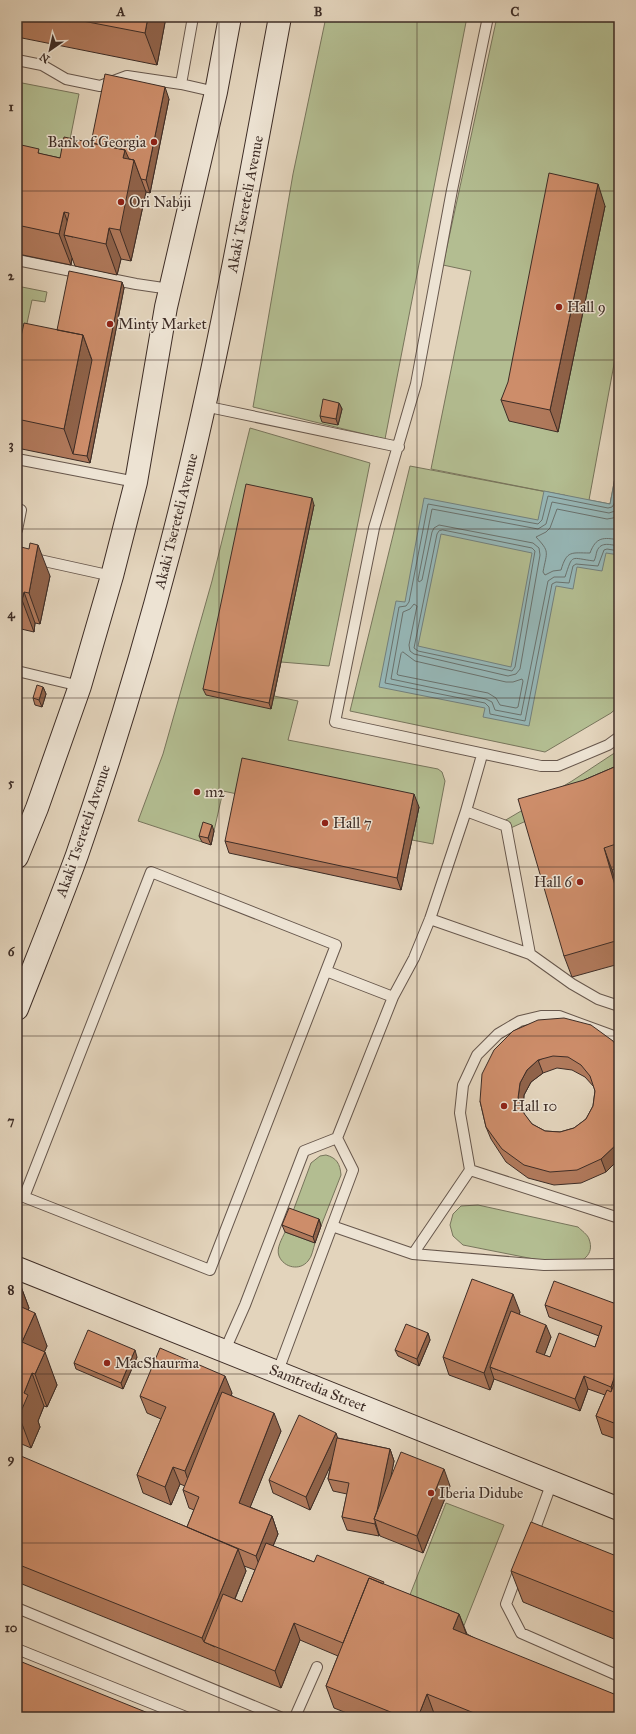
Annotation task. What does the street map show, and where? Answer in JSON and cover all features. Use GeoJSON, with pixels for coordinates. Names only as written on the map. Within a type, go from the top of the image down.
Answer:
{"type":"FeatureCollection","features":[{"type":"Feature","properties":{"kind":"main road"},"geometry":{"type":"LineString","coordinates":[[17,857],[37,808],[80,686],[112,576],[136,482],[170,289],[216,92],[230,17]]}},
{"type":"Feature","properties":{"kind":"main road","name":"Akaki Tsereteli Avenue"},"geometry":{"type":"LineString","coordinates":[[17,1009],[76,858],[131,690],[170,550],[223,318],[280,17]]}},
{"type":"Feature","properties":{"kind":"main road","name":"Samtredia Street"},"geometry":{"type":"LineString","coordinates":[[17,1268],[278,1371],[619,1509]]}},
{"type":"Feature","properties":{"kind":"lane"},"geometry":{"type":"LineString","coordinates":[[181,84],[193,17]]}},
{"type":"Feature","properties":{"kind":"lane"},"geometry":{"type":"LineString","coordinates":[[488,17],[452,190],[416,384],[399,447],[374,528],[335,722],[482,755],[541,766],[558,766],[608,744],[619,737]]}},
{"type":"Feature","properties":{"kind":"lane"},"geometry":{"type":"LineString","coordinates":[[17,60],[42,65],[66,79],[100,86],[127,76],[181,84],[216,92]]}},
{"type":"Feature","properties":{"kind":"lane"},"geometry":{"type":"LineString","coordinates":[[17,260],[136,284],[170,289]]}},
{"type":"Feature","properties":{"kind":"lane"},"geometry":{"type":"LineString","coordinates":[[204,406],[399,447]]}},
{"type":"Feature","properties":{"kind":"lane"},"geometry":{"type":"LineString","coordinates":[[17,459],[136,482]]}},
{"type":"Feature","properties":{"kind":"lane"},"geometry":{"type":"LineString","coordinates":[[17,530],[21,510]]}},
{"type":"Feature","properties":{"kind":"lane"},"geometry":{"type":"LineString","coordinates":[[17,555],[112,576]]}},
{"type":"Feature","properties":{"kind":"lane"},"geometry":{"type":"LineString","coordinates":[[17,671],[80,686]]}},
{"type":"Feature","properties":{"kind":"lane"},"geometry":{"type":"LineString","coordinates":[[225,1350],[245,1305],[304,1151],[337,1138],[393,997],[414,958],[430,919],[466,811],[482,755]]}},
{"type":"Feature","properties":{"kind":"lane"},"geometry":{"type":"LineString","coordinates":[[466,811],[506,826],[530,954]]}},
{"type":"Feature","properties":{"kind":"lane"},"geometry":{"type":"LineString","coordinates":[[151,872],[336,945],[326,971],[210,1270],[24,1197],[151,872]]}},
{"type":"Feature","properties":{"kind":"lane"},"geometry":{"type":"LineString","coordinates":[[430,919],[530,954],[572,984],[598,999],[619,1006]]}},
{"type":"Feature","properties":{"kind":"lane"},"geometry":{"type":"LineString","coordinates":[[326,971],[393,997]]}},
{"type":"Feature","properties":{"kind":"lane"},"geometry":{"type":"LineString","coordinates":[[413,1254],[470,1170],[460,1113],[463,1085],[477,1055],[498,1034],[520,1021],[541,1016],[559,1016],[619,1038]]}},
{"type":"Feature","properties":{"kind":"lane"},"geometry":{"type":"LineString","coordinates":[[278,1371],[353,1170],[337,1138]]}},
{"type":"Feature","properties":{"kind":"lane"},"geometry":{"type":"LineString","coordinates":[[470,1170],[619,1218]]}},
{"type":"Feature","properties":{"kind":"lane"},"geometry":{"type":"LineString","coordinates":[[332,1226],[413,1254],[544,1265],[619,1264]]}},
{"type":"Feature","properties":{"kind":"lane"},"geometry":{"type":"LineString","coordinates":[[528,1548],[552,1482]]}},
{"type":"Feature","properties":{"kind":"lane"},"geometry":{"type":"LineString","coordinates":[[522,1562],[506,1604],[521,1633],[619,1676]]}},
{"type":"Feature","properties":{"kind":"lane"},"geometry":{"type":"LineString","coordinates":[[17,1608],[280,1717]]}},
{"type":"Feature","properties":{"kind":"lane"},"geometry":{"type":"LineString","coordinates":[[17,1648],[186,1717]]}},
{"type":"Feature","properties":{"kind":"lane"},"geometry":{"type":"LineString","coordinates":[[295,1717],[317,1667]]}},
{"type":"Feature","properties":{"kind":"green space"},"geometry":{"type":"Polygon","coordinates":[[[326,17],[467,17],[385,439],[253,407],[293,174],[326,17]]]}},
{"type":"Feature","properties":{"kind":"green space"},"geometry":{"type":"Polygon","coordinates":[[[497,17],[619,17],[619,337],[589,500],[610,504],[619,457],[619,706],[611,713],[545,752],[350,711],[410,466],[568,496],[431,469],[471,271],[443,265],[497,17]]]}},
{"type":"Feature","properties":{"kind":"green space"},"geometry":{"type":"Polygon","coordinates":[[[17,82],[79,94],[63,175],[17,165],[17,82]]]}},
{"type":"Feature","properties":{"kind":"green space"},"geometry":{"type":"Polygon","coordinates":[[[17,286],[47,292],[45,302],[32,300],[23,342],[17,341],[17,286]]]}},
{"type":"Feature","properties":{"kind":"green space"},"geometry":{"type":"Polygon","coordinates":[[[250,428],[370,463],[329,666],[281,662],[274,696],[298,701],[288,740],[438,769],[442,772],[445,781],[433,844],[412,840],[419,807],[242,795],[223,791],[214,831],[205,829],[202,842],[138,821],[163,754],[212,581],[250,428]]]}},
{"type":"Feature","properties":{"kind":"green space"},"geometry":{"type":"Polygon","coordinates":[[[619,750],[619,791],[526,821],[502,832],[499,824],[572,781],[619,750]]]}},
{"type":"Feature","properties":{"kind":"green space"},"geometry":{"type":"Polygon","coordinates":[[[326,1155],[333,1158],[337,1162],[341,1175],[321,1226],[292,1214],[311,1163],[320,1156],[326,1155]]]}},
{"type":"Feature","properties":{"kind":"green space"},"geometry":{"type":"Polygon","coordinates":[[[478,1205],[578,1227],[589,1239],[589,1254],[583,1260],[569,1266],[463,1245],[453,1236],[450,1225],[453,1214],[461,1206],[478,1205]]]}},
{"type":"Feature","properties":{"kind":"green space"},"geometry":{"type":"Polygon","coordinates":[[[285,1232],[315,1243],[310,1257],[305,1264],[292,1267],[281,1260],[278,1250],[285,1232]]]}},
{"type":"Feature","properties":{"kind":"green space"},"geometry":{"type":"Polygon","coordinates":[[[446,1503],[504,1525],[463,1628],[406,1605],[446,1503]]]}},
{"type":"Feature","properties":{"kind":"water"},"geometry":{"type":"Polygon","coordinates":[[[619,457],[619,555],[606,553],[602,571],[577,567],[573,589],[556,586],[529,726],[483,717],[485,708],[379,687],[396,601],[405,602],[424,498],[538,520],[544,491],[610,504],[619,457]],[[441,534],[418,646],[511,667],[532,553],[441,534]]]}},
{"type":"Feature","properties":{"kind":"building"},"geometry":{"type":"Polygon","coordinates":[[[62,17],[148,17],[145,33],[62,17]]]}},
{"type":"Feature","properties":{"kind":"building"},"geometry":{"type":"Polygon","coordinates":[[[105,74],[165,87],[146,180],[141,179],[134,160],[129,159],[125,150],[91,143],[105,74]]]}},
{"type":"Feature","properties":{"kind":"building"},"geometry":{"type":"Polygon","coordinates":[[[64,137],[125,150],[123,158],[134,160],[120,230],[109,228],[106,244],[64,235],[69,213],[64,212],[59,234],[17,225],[17,144],[39,149],[38,153],[60,158],[64,137]]]}},
{"type":"Feature","properties":{"kind":"building","name":"Hall 9"},"geometry":{"type":"Polygon","coordinates":[[[549,173],[598,184],[550,410],[501,400],[508,382],[549,173]]]}},
{"type":"Feature","properties":{"kind":"building"},"geometry":{"type":"Polygon","coordinates":[[[69,271],[122,282],[87,456],[73,454],[92,360],[83,335],[57,330],[69,271]]]}},
{"type":"Feature","properties":{"kind":"building"},"geometry":{"type":"Polygon","coordinates":[[[24,323],[83,335],[64,429],[17,419],[17,340],[20,341],[24,323]]]}},
{"type":"Feature","properties":{"kind":"building"},"geometry":{"type":"Polygon","coordinates":[[[323,399],[339,403],[336,419],[320,416],[323,399]]]}},
{"type":"Feature","properties":{"kind":"building"},"geometry":{"type":"Polygon","coordinates":[[[246,484],[312,498],[269,703],[203,689],[246,484]]]}},
{"type":"Feature","properties":{"kind":"building"},"geometry":{"type":"Polygon","coordinates":[[[30,543],[38,545],[29,593],[24,592],[22,600],[17,599],[17,546],[29,549],[30,543]]]}},
{"type":"Feature","properties":{"kind":"building"},"geometry":{"type":"Polygon","coordinates":[[[37,685],[43,687],[39,700],[33,698],[37,685]]]}},
{"type":"Feature","properties":{"kind":"building","name":"Hall 7"},"geometry":{"type":"Polygon","coordinates":[[[242,758],[414,794],[397,878],[225,841],[242,758]]]}},
{"type":"Feature","properties":{"kind":"building","name":"Hall 6"},"geometry":{"type":"Polygon","coordinates":[[[619,765],[619,843],[604,848],[619,899],[619,940],[564,956],[518,799],[584,780],[619,765]]]}},
{"type":"Feature","properties":{"kind":"building"},"geometry":{"type":"Polygon","coordinates":[[[203,822],[212,825],[208,838],[199,836],[203,822]]]}},
{"type":"Feature","properties":{"kind":"building","name":"Hall 10"},"geometry":{"type":"Polygon","coordinates":[[[564,1018],[591,1025],[613,1041],[619,1050],[619,1142],[601,1159],[577,1170],[550,1172],[524,1165],[502,1149],[486,1127],[480,1101],[482,1074],[494,1050],[513,1031],[538,1020],[564,1018]],[[553,1056],[538,1060],[527,1070],[520,1083],[518,1098],[523,1112],[532,1124],[545,1131],[560,1132],[574,1128],[586,1119],[593,1106],[595,1091],[590,1076],[581,1065],[568,1057],[553,1056]]]}},
{"type":"Feature","properties":{"kind":"building"},"geometry":{"type":"Polygon","coordinates":[[[289,1208],[319,1219],[313,1237],[282,1225],[289,1208]]]}},
{"type":"Feature","properties":{"kind":"building"},"geometry":{"type":"Polygon","coordinates":[[[472,1279],[513,1294],[484,1373],[443,1357],[472,1279]]]}},
{"type":"Feature","properties":{"kind":"building"},"geometry":{"type":"Polygon","coordinates":[[[554,1281],[619,1305],[619,1364],[611,1387],[584,1376],[575,1399],[490,1367],[511,1311],[546,1325],[536,1352],[550,1357],[559,1333],[595,1347],[602,1326],[545,1305],[554,1281]]]}},
{"type":"Feature","properties":{"kind":"building"},"geometry":{"type":"Polygon","coordinates":[[[17,1305],[35,1313],[22,1342],[45,1352],[35,1374],[32,1373],[24,1393],[28,1395],[19,1416],[17,1415],[17,1305]]]}},
{"type":"Feature","properties":{"kind":"building"},"geometry":{"type":"Polygon","coordinates":[[[406,1324],[428,1333],[417,1359],[395,1350],[406,1324]]]}},
{"type":"Feature","properties":{"kind":"building","name":"MacShaurma"},"geometry":{"type":"Polygon","coordinates":[[[88,1330],[135,1350],[121,1383],[74,1363],[88,1330]]]}},
{"type":"Feature","properties":{"kind":"building"},"geometry":{"type":"Polygon","coordinates":[[[160,1348],[225,1376],[185,1471],[173,1467],[165,1487],[137,1475],[166,1407],[140,1396],[160,1348]]]}},
{"type":"Feature","properties":{"kind":"building"},"geometry":{"type":"Polygon","coordinates":[[[614,1384],[619,1386],[619,1425],[596,1416],[607,1390],[611,1392],[614,1384]]]}},
{"type":"Feature","properties":{"kind":"building"},"geometry":{"type":"Polygon","coordinates":[[[222,1392],[274,1413],[239,1503],[272,1516],[256,1556],[187,1527],[199,1497],[183,1490],[222,1392]]]}},
{"type":"Feature","properties":{"kind":"building"},"geometry":{"type":"Polygon","coordinates":[[[299,1415],[336,1433],[306,1497],[269,1480],[299,1415]]]}},
{"type":"Feature","properties":{"kind":"building"},"geometry":{"type":"Polygon","coordinates":[[[337,1438],[390,1449],[374,1519],[375,1524],[342,1517],[349,1483],[328,1479],[337,1438]]]}},
{"type":"Feature","properties":{"kind":"building"},"geometry":{"type":"Polygon","coordinates":[[[401,1452],[444,1469],[417,1536],[374,1519],[401,1452]]]}},
{"type":"Feature","properties":{"kind":"building"},"geometry":{"type":"Polygon","coordinates":[[[21,1456],[238,1549],[202,1638],[17,1564],[17,1465],[21,1456]]]}},
{"type":"Feature","properties":{"kind":"building"},"geometry":{"type":"Polygon","coordinates":[[[531,1522],[619,1557],[619,1614],[511,1571],[531,1522]]]}},
{"type":"Feature","properties":{"kind":"building"},"geometry":{"type":"Polygon","coordinates":[[[266,1543],[314,1562],[317,1555],[384,1582],[383,1584],[369,1578],[343,1643],[294,1623],[275,1671],[204,1642],[223,1594],[242,1602],[266,1543]]]}},
{"type":"Feature","properties":{"kind":"building"},"geometry":{"type":"Polygon","coordinates":[[[369,1578],[459,1614],[453,1629],[619,1696],[619,1717],[484,1717],[427,1694],[418,1717],[403,1717],[326,1686],[369,1578]]]}},
{"type":"Feature","properties":{"kind":"building"},"geometry":{"type":"Polygon","coordinates":[[[17,1660],[158,1717],[17,1717],[17,1660]]]}},
{"type":"Feature","properties":{"kind":"place","name":"Bank of Georgia"},"geometry":{"type":"Point","coordinates":[154,142]}},
{"type":"Feature","properties":{"kind":"place","name":"Ori Nabiji"},"geometry":{"type":"Point","coordinates":[121,202]}},
{"type":"Feature","properties":{"kind":"place","name":"Hall 9"},"geometry":{"type":"Point","coordinates":[559,307]}},
{"type":"Feature","properties":{"kind":"place","name":"Minty Market"},"geometry":{"type":"Point","coordinates":[110,324]}},
{"type":"Feature","properties":{"kind":"place","name":"m2"},"geometry":{"type":"Point","coordinates":[197,792]}},
{"type":"Feature","properties":{"kind":"place","name":"Hall 7"},"geometry":{"type":"Point","coordinates":[325,823]}},
{"type":"Feature","properties":{"kind":"place","name":"Hall 6"},"geometry":{"type":"Point","coordinates":[580,882]}},
{"type":"Feature","properties":{"kind":"place","name":"Hall 10"},"geometry":{"type":"Point","coordinates":[504,1106]}},
{"type":"Feature","properties":{"kind":"place","name":"MacShaurma"},"geometry":{"type":"Point","coordinates":[107,1363]}},
{"type":"Feature","properties":{"kind":"place","name":"Iberia Didube"},"geometry":{"type":"Point","coordinates":[431,1493]}}]}
